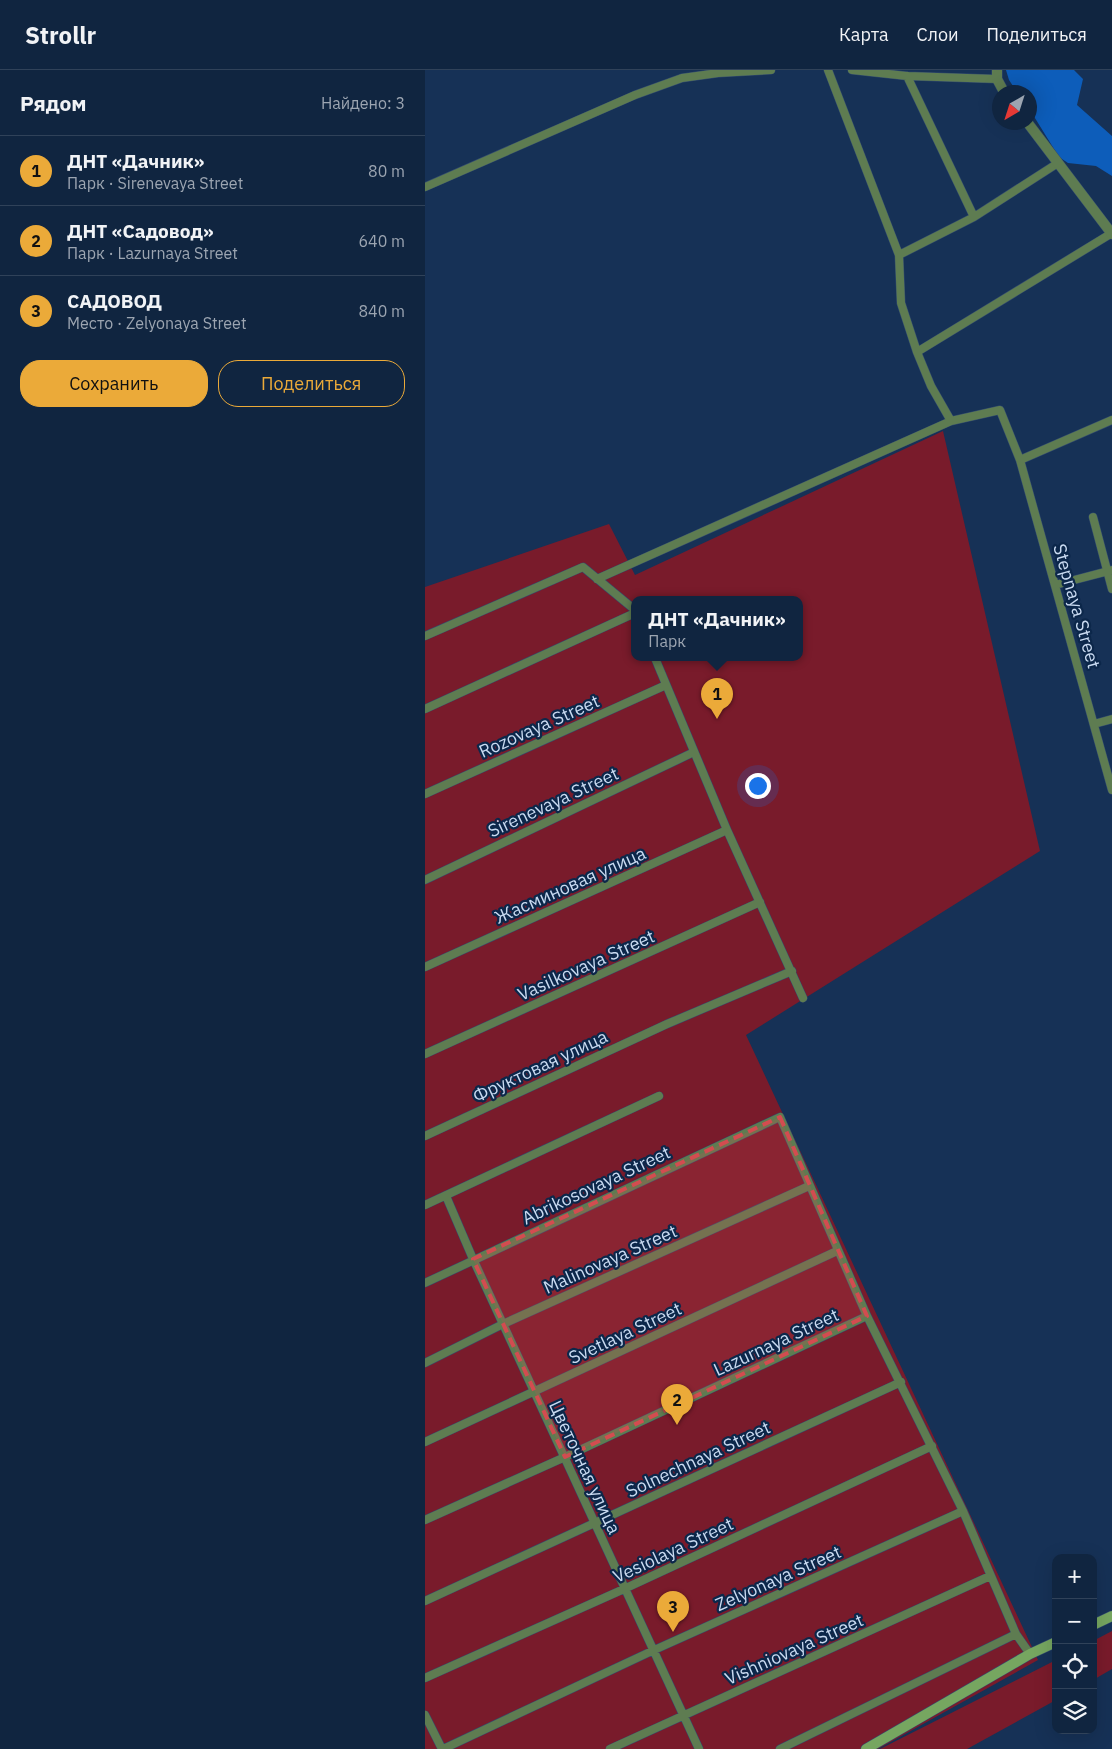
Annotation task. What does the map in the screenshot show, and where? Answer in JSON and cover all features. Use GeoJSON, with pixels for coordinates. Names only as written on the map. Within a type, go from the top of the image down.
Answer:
{"type":"FeatureCollection","features":[{"type":"Feature","properties":{"kind":"main road"},"geometry":{"type":"LineString","coordinates":[[1097,1623],[1112,1616]]}},
{"type":"Feature","properties":{"kind":"main road"},"geometry":{"type":"LineString","coordinates":[[866,1749],[1031,1654],[1052,1644]]}},
{"type":"Feature","properties":{"kind":"street"},"geometry":{"type":"LineString","coordinates":[[425,187],[635,95],[682,78],[718,72],[771,70]]}},
{"type":"Feature","properties":{"kind":"street"},"geometry":{"type":"LineString","coordinates":[[597,579],[951,421],[931,386],[917,352],[901,303],[899,255],[828,70]]}},
{"type":"Feature","properties":{"kind":"street"},"geometry":{"type":"LineString","coordinates":[[852,70],[907,76],[997,74]]}},
{"type":"Feature","properties":{"kind":"street"},"geometry":{"type":"LineString","coordinates":[[907,76],[974,217]]}},
{"type":"Feature","properties":{"kind":"street"},"geometry":{"type":"LineString","coordinates":[[917,352],[1112,234],[1033,130]]}},
{"type":"Feature","properties":{"kind":"street"},"geometry":{"type":"LineString","coordinates":[[899,255],[974,217],[1058,163]]}},
{"type":"Feature","properties":{"kind":"street","name":"Stepnaya Street"},"geometry":{"type":"LineString","coordinates":[[951,421],[1000,410],[1020,460],[1112,790]]}},
{"type":"Feature","properties":{"kind":"street"},"geometry":{"type":"LineString","coordinates":[[1020,460],[1112,420]]}},
{"type":"Feature","properties":{"kind":"street"},"geometry":{"type":"LineString","coordinates":[[1093,516],[1110,571],[1112,589]]}},
{"type":"Feature","properties":{"kind":"street"},"geometry":{"type":"LineString","coordinates":[[425,636],[583,567],[631,608]]}},
{"type":"Feature","properties":{"kind":"street"},"geometry":{"type":"LineString","coordinates":[[1055,585],[1110,571]]}},
{"type":"Feature","properties":{"kind":"street"},"geometry":{"type":"LineString","coordinates":[[425,708],[631,613]]}},
{"type":"Feature","properties":{"kind":"street"},"geometry":{"type":"LineString","coordinates":[[656,661],[727,830],[803,998]]}},
{"type":"Feature","properties":{"kind":"street","name":"Rozovaya Street"},"geometry":{"type":"LineString","coordinates":[[425,794],[666,685]]}},
{"type":"Feature","properties":{"kind":"street"},"geometry":{"type":"LineString","coordinates":[[1095,724],[1112,719]]}},
{"type":"Feature","properties":{"kind":"street","name":"Sirenevaya Street"},"geometry":{"type":"LineString","coordinates":[[425,880],[694,752]]}},
{"type":"Feature","properties":{"kind":"street","name":"Жасминовая улица"},"geometry":{"type":"LineString","coordinates":[[425,967],[727,830]]}},
{"type":"Feature","properties":{"kind":"street","name":"Vasilkovaya Street"},"geometry":{"type":"LineString","coordinates":[[425,1054],[760,902]]}},
{"type":"Feature","properties":{"kind":"street"},"geometry":{"type":"LineString","coordinates":[[425,1136],[667,1024],[792,971]]}},
{"type":"Feature","properties":{"kind":"street"},"geometry":{"type":"LineString","coordinates":[[425,1205],[659,1096]]}},
{"type":"Feature","properties":{"kind":"street","name":"Abrikosovaya Street"},"geometry":{"type":"LineString","coordinates":[[425,1283],[779,1116],[809,1186]]}},
{"type":"Feature","properties":{"kind":"street"},"geometry":{"type":"LineString","coordinates":[[809,1186],[867,1316],[963,1511],[1016,1634],[1031,1654]]}},
{"type":"Feature","properties":{"kind":"street","name":"Malinovaya Street"},"geometry":{"type":"LineString","coordinates":[[425,1363],[503,1324],[809,1186]]}},
{"type":"Feature","properties":{"kind":"street","name":"Цветочная улица"},"geometry":{"type":"LineString","coordinates":[[446,1196],[652,1651],[699,1749]]}},
{"type":"Feature","properties":{"kind":"street","name":"Svetlaya Street"},"geometry":{"type":"LineString","coordinates":[[425,1442],[837,1250]]}},
{"type":"Feature","properties":{"kind":"street","name":"Lazurnaya Street"},"geometry":{"type":"LineString","coordinates":[[425,1520],[867,1316]]}},
{"type":"Feature","properties":{"kind":"street","name":"Solnechnaya Street"},"geometry":{"type":"LineString","coordinates":[[425,1601],[901,1382]]}},
{"type":"Feature","properties":{"kind":"street","name":"Vesiolaya Street"},"geometry":{"type":"LineString","coordinates":[[425,1678],[624,1589],[932,1446]]}},
{"type":"Feature","properties":{"kind":"street","name":"Zelyonaya Street"},"geometry":{"type":"LineString","coordinates":[[442,1749],[652,1651],[963,1511]]}},
{"type":"Feature","properties":{"kind":"street","name":"Vishniovaya Street"},"geometry":{"type":"LineString","coordinates":[[610,1749],[990,1576]]}},
{"type":"Feature","properties":{"kind":"street"},"geometry":{"type":"LineString","coordinates":[[780,1749],[1016,1634]]}},
{"type":"Feature","properties":{"kind":"street"},"geometry":{"type":"LineString","coordinates":[[425,1715],[442,1749]]}},
{"type":"Feature","properties":{"kind":"highlighted area"},"geometry":{"type":"Polygon","coordinates":[[[780,1117],[867,1316],[565,1457],[473,1259],[780,1117]]]}},
{"type":"Feature","properties":{"kind":"shaded area"},"geometry":{"type":"Polygon","coordinates":[[[943,431],[1040,851],[746,1035],[1038,1660],[878,1749],[425,1749],[425,587],[609,524],[635,575],[943,431]]]}},
{"type":"Feature","properties":{"kind":"shaded area"},"geometry":{"type":"Polygon","coordinates":[[[1112,1631],[1112,1669],[1097,1678],[1097,1644],[1097,1639],[1112,1631]]]}},
{"type":"Feature","properties":{"kind":"shaded area"},"geometry":{"type":"Polygon","coordinates":[[[1052,1662],[1052,1702],[967,1749],[880,1749],[1052,1662]]]}},
{"type":"Feature","properties":{"kind":"water"},"geometry":{"type":"Polygon","coordinates":[[[1006,70],[1074,70],[1083,79],[1077,105],[1112,136],[1112,176],[1096,166],[1068,163],[1059,157],[1037,121],[1037,85],[1012,85],[1006,70]]]}},
{"type":"Feature","properties":{"kind":"place","name":"ДНТ «Дачник»"},"geometry":{"type":"Point","coordinates":[717,719]}},
{"type":"Feature","properties":{"kind":"place","name":"ДНТ «Садовод»"},"geometry":{"type":"Point","coordinates":[677,1425]}},
{"type":"Feature","properties":{"kind":"place","name":"САДОВОД"},"geometry":{"type":"Point","coordinates":[673,1632]}}]}
